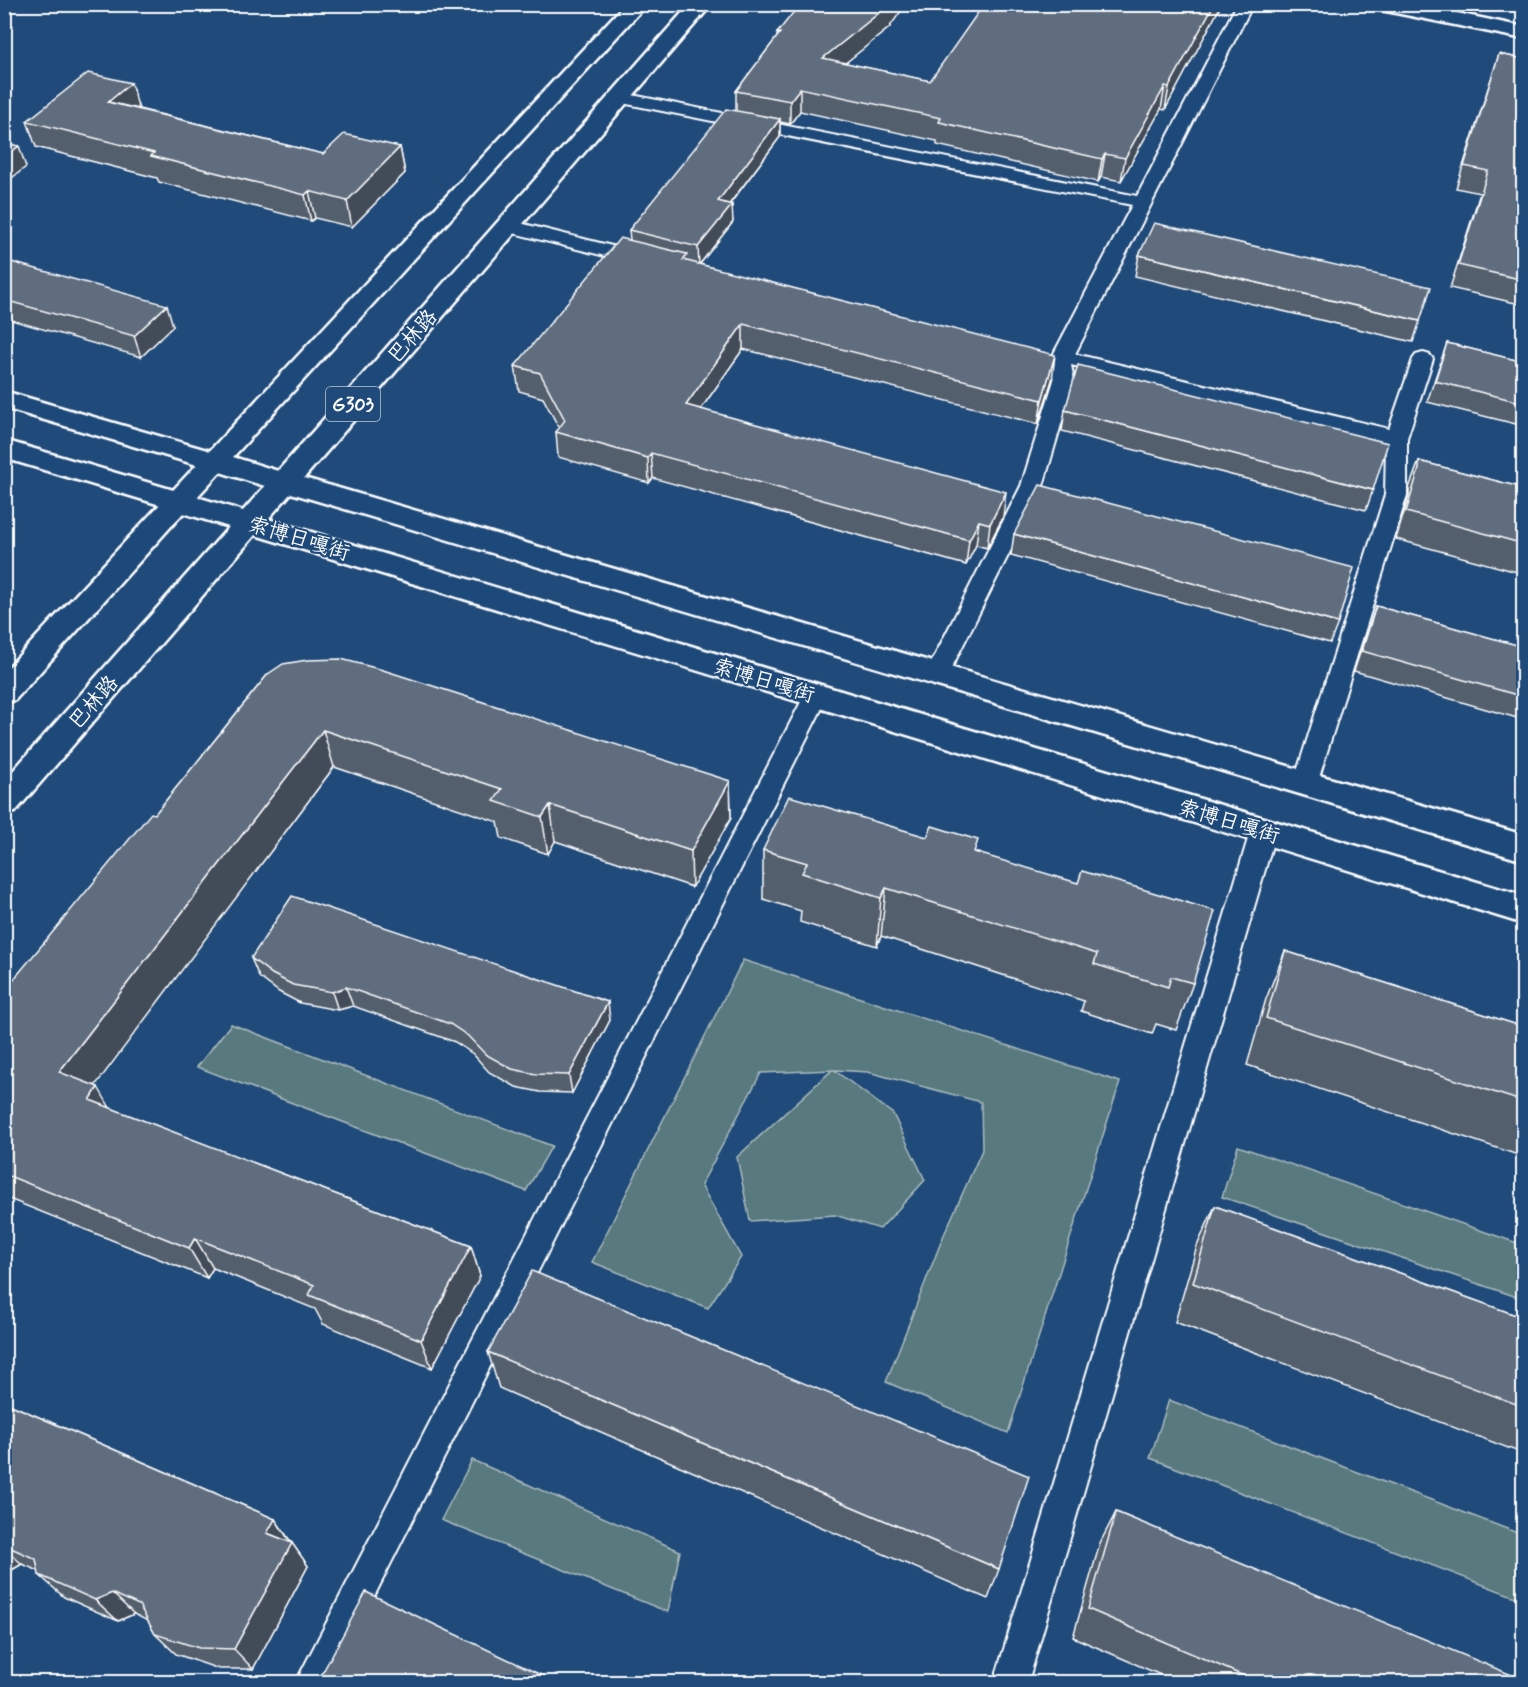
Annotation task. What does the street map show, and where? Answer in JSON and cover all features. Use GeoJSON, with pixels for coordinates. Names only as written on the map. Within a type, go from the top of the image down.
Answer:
{"type":"FeatureCollection","features":[{"type":"Feature","properties":{"kind":"main road"},"geometry":{"type":"LineString","coordinates":[[4,692],[177,501],[637,4]]}},
{"type":"Feature","properties":{"kind":"main road","name":"巴林路"},"geometry":{"type":"LineString","coordinates":[[4,803],[702,4]]}},
{"type":"Feature","properties":{"kind":"main road"},"geometry":{"type":"LineString","coordinates":[[1381,4],[1524,33]]}},
{"type":"Feature","properties":{"kind":"main road"},"geometry":{"type":"LineString","coordinates":[[4,399],[1524,848]]}},
{"type":"Feature","properties":{"kind":"main road","name":"索博日嘎街"},"geometry":{"type":"LineString","coordinates":[[4,449],[1524,910]]}},
{"type":"Feature","properties":{"kind":"lane"},"geometry":{"type":"LineString","coordinates":[[937,675],[1032,486],[1064,380],[1061,360],[1245,4]]}},
{"type":"Feature","properties":{"kind":"lane"},"geometry":{"type":"LineString","coordinates":[[622,98],[1142,202]]}},
{"type":"Feature","properties":{"kind":"lane"},"geometry":{"type":"LineString","coordinates":[[508,226],[655,263]]}},
{"type":"Feature","properties":{"kind":"lane"},"geometry":{"type":"LineString","coordinates":[[1036,357],[1061,360],[1397,438]]}},
{"type":"Feature","properties":{"kind":"lane"},"geometry":{"type":"LineString","coordinates":[[1305,784],[1396,495],[1397,438],[1423,359]]}},
{"type":"Feature","properties":{"kind":"lane"},"geometry":{"type":"LineString","coordinates":[[313,1683],[816,696]]}},
{"type":"Feature","properties":{"kind":"lane"},"geometry":{"type":"LineString","coordinates":[[1011,1683],[1263,832]]}},
{"type":"Feature","properties":{"kind":"green space"},"geometry":{"type":"Polygon","coordinates":[[[743,960],[1120,1082],[1008,1433],[886,1382],[943,1237],[982,1150],[981,1102],[868,1072],[834,1070],[893,1114],[925,1180],[880,1229],[835,1215],[750,1221],[737,1157],[832,1070],[761,1073],[701,1185],[741,1257],[708,1308],[592,1262],[743,960]]]}},
{"type":"Feature","properties":{"kind":"green space"},"geometry":{"type":"Polygon","coordinates":[[[231,1024],[552,1146],[526,1191],[197,1067],[231,1024]]]}},
{"type":"Feature","properties":{"kind":"green space"},"geometry":{"type":"Polygon","coordinates":[[[1238,1146],[1523,1245],[1523,1299],[1222,1197],[1238,1146]]]}},
{"type":"Feature","properties":{"kind":"green space"},"geometry":{"type":"Polygon","coordinates":[[[1169,1400],[1523,1535],[1523,1600],[1150,1458],[1169,1400]]]}},
{"type":"Feature","properties":{"kind":"green space"},"geometry":{"type":"Polygon","coordinates":[[[472,1460],[680,1551],[668,1612],[441,1520],[472,1460]]]}},
{"type":"Feature","properties":{"kind":"building"},"geometry":{"type":"Polygon","coordinates":[[[800,4],[890,4],[823,58],[930,81],[984,4],[1214,4],[1169,87],[1165,86],[1125,158],[1105,154],[1102,159],[939,122],[941,118],[800,88],[790,101],[736,91],[800,4]]]}},
{"type":"Feature","properties":{"kind":"building"},"geometry":{"type":"Polygon","coordinates":[[[1499,54],[1524,59],[1524,280],[1458,265],[1488,171],[1464,166],[1499,54]]]}},
{"type":"Feature","properties":{"kind":"building"},"geometry":{"type":"Polygon","coordinates":[[[88,73],[131,83],[108,102],[323,154],[344,134],[400,147],[347,201],[309,191],[305,195],[151,156],[154,153],[27,121],[88,73]]]}},
{"type":"Feature","properties":{"kind":"building"},"geometry":{"type":"Polygon","coordinates":[[[726,109],[780,119],[718,201],[732,205],[698,247],[629,230],[726,109]]]}},
{"type":"Feature","properties":{"kind":"building"},"geometry":{"type":"Polygon","coordinates":[[[4,143],[19,146],[4,157],[4,143]]]}},
{"type":"Feature","properties":{"kind":"building"},"geometry":{"type":"Polygon","coordinates":[[[1154,223],[1431,287],[1420,321],[1139,255],[1154,223]]]}},
{"type":"Feature","properties":{"kind":"building"},"geometry":{"type":"Polygon","coordinates":[[[620,238],[687,254],[683,260],[1055,355],[1042,400],[743,324],[686,405],[1006,492],[990,524],[979,521],[969,540],[651,453],[648,458],[556,432],[565,420],[540,373],[515,366],[620,238]]]}},
{"type":"Feature","properties":{"kind":"building"},"geometry":{"type":"Polygon","coordinates":[[[4,260],[167,305],[134,336],[4,300],[4,260]]]}},
{"type":"Feature","properties":{"kind":"building"},"geometry":{"type":"Polygon","coordinates":[[[1447,343],[1524,362],[1524,403],[1435,381],[1447,343]]]}},
{"type":"Feature","properties":{"kind":"building"},"geometry":{"type":"Polygon","coordinates":[[[1078,365],[1388,443],[1373,490],[1065,410],[1078,365]]]}},
{"type":"Feature","properties":{"kind":"building"},"geometry":{"type":"Polygon","coordinates":[[[1419,461],[1524,488],[1524,544],[1406,512],[1419,469],[1419,461]]]}},
{"type":"Feature","properties":{"kind":"building"},"geometry":{"type":"Polygon","coordinates":[[[1040,485],[1354,568],[1338,623],[1014,534],[1040,485]]]}},
{"type":"Feature","properties":{"kind":"building"},"geometry":{"type":"Polygon","coordinates":[[[1376,606],[1524,647],[1524,697],[1362,651],[1376,606]]]}},
{"type":"Feature","properties":{"kind":"building"},"geometry":{"type":"Polygon","coordinates":[[[341,659],[383,670],[730,781],[691,851],[550,805],[542,817],[494,801],[502,789],[323,730],[59,1072],[98,1087],[90,1100],[471,1246],[421,1340],[309,1295],[314,1285],[195,1238],[189,1248],[4,1174],[4,991],[151,813],[155,814],[268,674],[283,664],[307,660],[341,659]]]}},
{"type":"Feature","properties":{"kind":"building"},"geometry":{"type":"Polygon","coordinates":[[[789,796],[927,837],[932,826],[978,840],[974,852],[1078,883],[1082,871],[1215,911],[1193,983],[1171,977],[1168,987],[1094,964],[1097,954],[886,888],[881,898],[802,873],[807,863],[763,850],[789,796]]]}},
{"type":"Feature","properties":{"kind":"building"},"geometry":{"type":"Polygon","coordinates":[[[292,896],[608,1002],[569,1075],[536,1074],[512,1069],[485,1054],[468,1036],[450,1024],[346,987],[332,992],[293,985],[272,974],[251,958],[292,896]]]}},
{"type":"Feature","properties":{"kind":"building"},"geometry":{"type":"Polygon","coordinates":[[[1285,951],[1524,1027],[1524,1102],[1266,1018],[1285,951]]]}},
{"type":"Feature","properties":{"kind":"building"},"geometry":{"type":"Polygon","coordinates":[[[1215,1206],[1524,1318],[1524,1407],[1193,1283],[1215,1206]]]}},
{"type":"Feature","properties":{"kind":"building"},"geometry":{"type":"Polygon","coordinates":[[[532,1271],[1029,1476],[999,1569],[488,1352],[532,1271]]]}},
{"type":"Feature","properties":{"kind":"building"},"geometry":{"type":"Polygon","coordinates":[[[4,1402],[275,1519],[267,1533],[292,1543],[234,1649],[199,1648],[155,1634],[139,1605],[112,1593],[95,1600],[39,1575],[36,1559],[4,1545],[4,1402]]]}},
{"type":"Feature","properties":{"kind":"building"},"geometry":{"type":"Polygon","coordinates":[[[1116,1512],[1524,1680],[1524,1683],[1260,1683],[1088,1609],[1116,1512]]]}},
{"type":"Feature","properties":{"kind":"building"},"geometry":{"type":"Polygon","coordinates":[[[366,1592],[558,1683],[317,1683],[366,1592]]]}}]}
